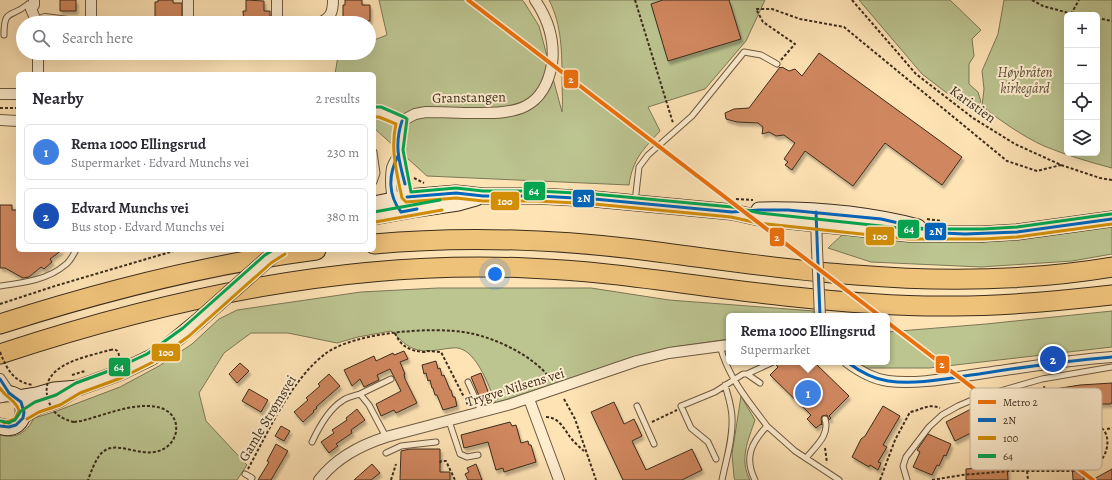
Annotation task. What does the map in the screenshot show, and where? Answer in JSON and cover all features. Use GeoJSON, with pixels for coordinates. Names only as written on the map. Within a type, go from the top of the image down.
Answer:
{"type":"FeatureCollection","features":[{"type":"Feature","properties":{"kind":"highway"},"geometry":{"type":"LineString","coordinates":[[376,244],[476,240],[561,243],[633,249],[816,272],[889,278],[958,279],[1019,277],[1075,273],[1112,268]]}},
{"type":"Feature","properties":{"kind":"highway"},"geometry":{"type":"LineString","coordinates":[[0,324],[86,298],[157,280],[222,265],[303,252]]}},
{"type":"Feature","properties":{"kind":"highway"},"geometry":{"type":"LineString","coordinates":[[0,353],[130,315],[228,292],[341,274],[415,269],[489,267],[560,270],[631,276],[785,296],[858,303],[920,306],[1017,304],[1112,295]]}},
{"type":"Feature","properties":{"kind":"main road"},"geometry":{"type":"LineString","coordinates":[[376,204],[401,203],[456,193],[483,196],[538,196],[732,212],[759,218],[881,219],[942,233],[983,234],[1017,232],[1112,218]]}},
{"type":"Feature","properties":{"kind":"main road"},"geometry":{"type":"LineString","coordinates":[[376,216],[401,203]]}},
{"type":"Feature","properties":{"kind":"main road"},"geometry":{"type":"LineString","coordinates":[[24,415],[37,407],[58,400],[78,388],[119,373],[150,358],[174,342],[279,252]]}},
{"type":"Feature","properties":{"kind":"main road"},"geometry":{"type":"LineString","coordinates":[[6,390],[37,395],[54,390],[78,388]]}},
{"type":"Feature","properties":{"kind":"main road"},"geometry":{"type":"LineString","coordinates":[[0,426],[9,428],[14,426],[22,420],[24,415],[23,406],[6,390]]}},
{"type":"Feature","properties":{"kind":"street"},"geometry":{"type":"LineString","coordinates":[[91,0],[91,16]]}},
{"type":"Feature","properties":{"kind":"street"},"geometry":{"type":"LineString","coordinates":[[188,0],[188,16]]}},
{"type":"Feature","properties":{"kind":"street"},"geometry":{"type":"LineString","coordinates":[[277,0],[277,16]]}},
{"type":"Feature","properties":{"kind":"street"},"geometry":{"type":"LineString","coordinates":[[330,16],[333,0]]}},
{"type":"Feature","properties":{"kind":"street","name":"Granstangen"},"geometry":{"type":"LineString","coordinates":[[402,121],[415,114],[426,112],[505,113],[520,109],[536,99],[548,82],[553,57],[551,35],[548,23],[535,0]]}},
{"type":"Feature","properties":{"kind":"street"},"geometry":{"type":"LineString","coordinates":[[31,3],[35,16]]}},
{"type":"Feature","properties":{"kind":"street"},"geometry":{"type":"LineString","coordinates":[[38,60],[38,72]]}},
{"type":"Feature","properties":{"kind":"street"},"geometry":{"type":"LineString","coordinates":[[0,94],[16,94]]}},
{"type":"Feature","properties":{"kind":"street"},"geometry":{"type":"LineString","coordinates":[[376,112],[380,112],[402,121],[398,133],[398,156],[403,173],[401,203]]}},
{"type":"Feature","properties":{"kind":"street"},"geometry":{"type":"LineString","coordinates":[[0,120],[16,121]]}},
{"type":"Feature","properties":{"kind":"street"},"geometry":{"type":"LineString","coordinates":[[398,156],[392,167],[401,203]]}},
{"type":"Feature","properties":{"kind":"street"},"geometry":{"type":"LineString","coordinates":[[816,218],[820,313]]}},
{"type":"Feature","properties":{"kind":"street","name":"Trygve Nilsens vei"},"geometry":{"type":"LineString","coordinates":[[319,480],[344,457],[368,444],[386,437],[529,399],[643,360],[669,353],[724,345]]}},
{"type":"Feature","properties":{"kind":"street"},"geometry":{"type":"LineString","coordinates":[[851,365],[878,379],[902,382],[964,376],[1112,357]]}},
{"type":"Feature","properties":{"kind":"street"},"geometry":{"type":"LineString","coordinates":[[529,399],[558,480]]}},
{"type":"Feature","properties":{"kind":"lane"},"geometry":{"type":"LineString","coordinates":[[4,36],[4,22],[6,18],[31,3]]}},
{"type":"Feature","properties":{"kind":"lane"},"geometry":{"type":"LineString","coordinates":[[635,203],[639,167],[648,154],[692,116],[744,52],[761,55],[777,64]]}},
{"type":"Feature","properties":{"kind":"lane"},"geometry":{"type":"LineString","coordinates":[[376,165],[376,175]]}},
{"type":"Feature","properties":{"kind":"lane"},"geometry":{"type":"LineString","coordinates":[[0,286],[28,282],[53,273],[66,265],[75,252]]}},
{"type":"Feature","properties":{"kind":"lane"},"geometry":{"type":"LineString","coordinates":[[724,345],[723,357],[726,363]]}},
{"type":"Feature","properties":{"kind":"lane"},"geometry":{"type":"LineString","coordinates":[[1087,359],[1087,371]]}},
{"type":"Feature","properties":{"kind":"lane"},"geometry":{"type":"LineString","coordinates":[[727,365],[734,380],[767,426],[795,451],[836,479]]}},
{"type":"Feature","properties":{"kind":"lane"},"geometry":{"type":"LineString","coordinates":[[716,459],[708,442],[691,428],[681,406],[715,392],[742,374],[747,374],[766,365]]}},
{"type":"Feature","properties":{"kind":"lane"},"geometry":{"type":"LineString","coordinates":[[1010,388],[1042,379],[1112,367]]}},
{"type":"Feature","properties":{"kind":"lane"},"geometry":{"type":"LineString","coordinates":[[747,374],[760,383]]}},
{"type":"Feature","properties":{"kind":"lane"},"geometry":{"type":"LineString","coordinates":[[312,442],[326,418],[342,401],[391,379]]}},
{"type":"Feature","properties":{"kind":"lane"},"geometry":{"type":"LineString","coordinates":[[468,382],[477,401],[480,412]]}},
{"type":"Feature","properties":{"kind":"lane"},"geometry":{"type":"LineString","coordinates":[[722,480],[730,443],[732,419],[725,385]]}},
{"type":"Feature","properties":{"kind":"lane"},"geometry":{"type":"LineString","coordinates":[[360,394],[369,405],[386,437]]}},
{"type":"Feature","properties":{"kind":"lane"},"geometry":{"type":"LineString","coordinates":[[907,480],[903,466],[906,457],[929,427],[947,412],[970,401]]}},
{"type":"Feature","properties":{"kind":"lane"},"geometry":{"type":"LineString","coordinates":[[637,406],[654,444]]}},
{"type":"Feature","properties":{"kind":"lane"},"geometry":{"type":"LineString","coordinates":[[806,458],[827,430],[825,419]]}},
{"type":"Feature","properties":{"kind":"lane"},"geometry":{"type":"LineString","coordinates":[[449,421],[460,454],[467,457],[478,455]]}},
{"type":"Feature","properties":{"kind":"lane"},"geometry":{"type":"LineString","coordinates":[[755,480],[750,466],[751,448],[754,441],[767,426]]}},
{"type":"Feature","properties":{"kind":"lane"},"geometry":{"type":"LineString","coordinates":[[386,453],[401,446],[436,442]]}},
{"type":"Feature","properties":{"kind":"lane"},"geometry":{"type":"LineString","coordinates":[[245,474],[252,479]]}},
{"type":"Feature","properties":{"kind":"path"},"geometry":{"type":"LineString","coordinates":[[635,0],[676,130]]}},
{"type":"Feature","properties":{"kind":"path","name":"Karistien"},"geometry":{"type":"LineString","coordinates":[[852,0],[916,74],[973,118],[1015,144],[1061,166],[1100,178],[1112,180]]}},
{"type":"Feature","properties":{"kind":"path"},"geometry":{"type":"LineString","coordinates":[[1032,0],[1043,6],[1064,12]]}},
{"type":"Feature","properties":{"kind":"path"},"geometry":{"type":"LineString","coordinates":[[1072,12],[1078,0]]}},
{"type":"Feature","properties":{"kind":"path"},"geometry":{"type":"LineString","coordinates":[[777,64],[795,44],[764,22],[756,9],[772,9],[800,19],[844,27],[1007,161],[1037,171],[1061,166]]}},
{"type":"Feature","properties":{"kind":"path"},"geometry":{"type":"LineString","coordinates":[[1100,19],[1112,21]]}},
{"type":"Feature","properties":{"kind":"path"},"geometry":{"type":"LineString","coordinates":[[0,108],[16,108]]}},
{"type":"Feature","properties":{"kind":"path"},"geometry":{"type":"LineString","coordinates":[[0,304],[170,252]]}},
{"type":"Feature","properties":{"kind":"path","name":"Gamle Strømsvei"},"geometry":{"type":"LineString","coordinates":[[245,474],[284,404],[303,375],[326,354],[346,343],[374,336],[395,333],[450,331],[468,332],[485,337],[521,353],[545,371],[551,380]]}},
{"type":"Feature","properties":{"kind":"path"},"geometry":{"type":"LineString","coordinates":[[395,333],[400,342],[413,350],[441,352],[467,405],[477,401]]}},
{"type":"Feature","properties":{"kind":"path"},"geometry":{"type":"LineString","coordinates":[[88,480],[99,458],[106,450],[114,448],[147,453],[155,452],[163,449],[174,439],[176,432],[176,422],[171,414],[160,407],[133,407],[74,422],[65,420],[51,407],[46,393],[53,373],[64,364],[116,349],[119,353],[119,357],[115,362]]}},
{"type":"Feature","properties":{"kind":"path"},"geometry":{"type":"LineString","coordinates":[[0,353],[6,367],[13,377],[21,382],[33,385],[37,384]]}},
{"type":"Feature","properties":{"kind":"path"},"geometry":{"type":"LineString","coordinates":[[66,377],[87,371]]}},
{"type":"Feature","properties":{"kind":"path"},"geometry":{"type":"LineString","coordinates":[[1042,379],[1043,388]]}},
{"type":"Feature","properties":{"kind":"path"},"geometry":{"type":"LineString","coordinates":[[47,382],[52,381]]}},
{"type":"Feature","properties":{"kind":"path"},"geometry":{"type":"LineString","coordinates":[[564,399],[575,419],[585,452],[596,480]]}},
{"type":"Feature","properties":{"kind":"path"},"geometry":{"type":"LineString","coordinates":[[880,480],[894,440],[910,412],[929,405],[938,407],[947,412]]}},
{"type":"Feature","properties":{"kind":"path"},"geometry":{"type":"LineString","coordinates":[[645,425],[682,408]]}},
{"type":"Feature","properties":{"kind":"path"},"geometry":{"type":"LineString","coordinates":[[543,417],[550,417],[557,420],[571,438],[585,452]]}},
{"type":"Feature","properties":{"kind":"path"},"geometry":{"type":"LineString","coordinates":[[1102,427],[1107,429],[1112,428]]}},
{"type":"Feature","properties":{"kind":"path"},"geometry":{"type":"LineString","coordinates":[[1102,461],[1110,445],[1110,436],[1107,429]]}},
{"type":"Feature","properties":{"kind":"path"},"geometry":{"type":"LineString","coordinates":[[821,440],[824,445],[830,475]]}},
{"type":"Feature","properties":{"kind":"path"},"geometry":{"type":"LineString","coordinates":[[440,463],[441,460],[446,461],[455,480]]}},
{"type":"Feature","properties":{"kind":"path"},"geometry":{"type":"LineString","coordinates":[[391,480],[396,464]]}},
{"type":"Feature","properties":{"kind":"path"},"geometry":{"type":"LineString","coordinates":[[932,480],[1010,470],[1084,470]]}},
{"type":"Feature","properties":{"kind":"path"},"geometry":{"type":"LineString","coordinates":[[1027,471],[1028,480]]}},
{"type":"Feature","properties":{"kind":"green space"},"geometry":{"type":"Polygon","coordinates":[[[379,0],[522,0],[539,26],[562,112],[562,60],[559,29],[557,19],[549,0],[765,0],[746,41],[705,89],[648,107],[660,131],[644,149],[636,161],[629,185],[427,176],[376,130],[376,72],[335,72],[337,60],[376,60],[376,39],[387,35],[379,0]]]}},
{"type":"Feature","properties":{"kind":"green space"},"geometry":{"type":"Polygon","coordinates":[[[859,0],[950,0],[981,30],[972,39],[974,56],[969,64],[969,84],[978,92],[981,102],[973,110],[960,103],[922,74],[859,0]]]}},
{"type":"Feature","properties":{"kind":"green space","name":"Høybråten kirkegård"},"geometry":{"type":"Polygon","coordinates":[[[1004,0],[1112,0],[1112,168],[1072,156],[1100,156],[1100,12],[1064,12],[1064,153],[1044,146],[1028,138],[982,106],[984,89],[982,71],[998,34],[1004,0]]]}},
{"type":"Feature","properties":{"kind":"green space"},"geometry":{"type":"Polygon","coordinates":[[[1112,226],[1112,254],[1072,261],[981,267],[871,262],[828,248],[843,234],[865,231],[982,242],[1112,226]]]}},
{"type":"Feature","properties":{"kind":"green space"},"geometry":{"type":"Polygon","coordinates":[[[438,288],[591,288],[669,300],[814,311],[813,313],[726,313],[726,339],[674,347],[630,359],[496,403],[480,368],[474,359],[468,353],[460,349],[452,348],[432,351],[417,350],[406,344],[391,331],[358,337],[337,343],[288,333],[251,333],[224,353],[199,393],[206,421],[247,465],[237,480],[0,480],[0,435],[11,436],[20,434],[28,428],[34,418],[120,387],[159,366],[192,344],[219,319],[237,310],[361,292],[438,288]]]}},
{"type":"Feature","properties":{"kind":"green space"},"geometry":{"type":"Polygon","coordinates":[[[1112,311],[1112,347],[929,368],[867,368],[860,365],[890,365],[890,332],[986,324],[1112,311]]]}},
{"type":"Feature","properties":{"kind":"green space"},"geometry":{"type":"Polygon","coordinates":[[[741,396],[755,420],[747,443],[745,457],[745,465],[750,480],[735,480],[734,477],[732,454],[741,396]]]}},
{"type":"Feature","properties":{"kind":"building"},"geometry":{"type":"Polygon","coordinates":[[[60,0],[76,0],[76,11],[60,11],[60,0]]]}},
{"type":"Feature","properties":{"kind":"building"},"geometry":{"type":"Polygon","coordinates":[[[158,0],[173,0],[173,3],[182,3],[182,16],[155,16],[155,2],[158,2],[158,0]]]}},
{"type":"Feature","properties":{"kind":"building"},"geometry":{"type":"Polygon","coordinates":[[[246,0],[264,1],[264,11],[270,11],[270,16],[243,16],[243,11],[246,11],[246,0]]]}},
{"type":"Feature","properties":{"kind":"building"},"geometry":{"type":"Polygon","coordinates":[[[345,0],[362,0],[362,5],[370,5],[370,16],[343,16],[343,5],[345,5],[345,0]]]}},
{"type":"Feature","properties":{"kind":"building"},"geometry":{"type":"Polygon","coordinates":[[[663,0],[729,0],[741,39],[668,61],[651,4],[663,0]]]}},
{"type":"Feature","properties":{"kind":"building"},"geometry":{"type":"Polygon","coordinates":[[[819,53],[962,157],[942,185],[885,143],[853,186],[805,151],[792,170],[785,165],[788,162],[784,159],[795,143],[784,135],[776,136],[769,132],[762,134],[763,127],[758,123],[737,122],[726,119],[725,113],[734,109],[749,108],[780,67],[789,71],[795,69],[802,76],[819,53]]]}},
{"type":"Feature","properties":{"kind":"building"},"geometry":{"type":"Polygon","coordinates":[[[0,205],[12,205],[12,210],[16,210],[16,252],[59,252],[50,259],[52,262],[44,269],[41,267],[29,277],[23,278],[5,268],[0,268],[0,205]]]}},
{"type":"Feature","properties":{"kind":"building"},"geometry":{"type":"Polygon","coordinates":[[[404,351],[408,359],[400,362],[405,374],[405,379],[417,403],[396,413],[394,410],[381,416],[376,404],[401,391],[390,369],[377,375],[379,380],[364,387],[360,379],[352,386],[344,370],[374,356],[376,361],[393,353],[394,355],[404,351]]]}},
{"type":"Feature","properties":{"kind":"building"},"geometry":{"type":"Polygon","coordinates":[[[436,361],[438,369],[440,368],[442,376],[444,375],[453,397],[455,397],[457,406],[443,410],[437,395],[435,395],[430,380],[428,381],[426,373],[424,374],[422,365],[436,361]]]}},
{"type":"Feature","properties":{"kind":"building"},"geometry":{"type":"Polygon","coordinates":[[[240,363],[249,371],[237,383],[229,374],[240,363]]]}},
{"type":"Feature","properties":{"kind":"building"},"geometry":{"type":"Polygon","coordinates":[[[776,365],[817,365],[849,396],[829,416],[831,418],[829,420],[827,415],[822,416],[822,425],[821,424],[816,428],[807,419],[811,415],[770,375],[778,367],[776,365]]]}},
{"type":"Feature","properties":{"kind":"building"},"geometry":{"type":"Polygon","coordinates":[[[481,373],[492,402],[483,405],[471,377],[481,373]]]}},
{"type":"Feature","properties":{"kind":"building"},"geometry":{"type":"Polygon","coordinates":[[[329,374],[340,386],[316,407],[317,408],[313,411],[314,412],[303,422],[294,412],[308,400],[306,398],[320,386],[318,384],[329,374]]]}},
{"type":"Feature","properties":{"kind":"building"},"geometry":{"type":"Polygon","coordinates":[[[1112,383],[1112,403],[1102,404],[1102,388],[1061,388],[1112,383]]]}},
{"type":"Feature","properties":{"kind":"building"},"geometry":{"type":"Polygon","coordinates":[[[249,389],[268,400],[261,412],[242,401],[249,389]]]}},
{"type":"Feature","properties":{"kind":"building"},"geometry":{"type":"Polygon","coordinates":[[[614,402],[624,424],[634,419],[642,436],[632,441],[646,470],[692,449],[702,470],[682,480],[623,480],[591,412],[614,402]]]}},
{"type":"Feature","properties":{"kind":"building"},"geometry":{"type":"Polygon","coordinates":[[[883,406],[900,416],[883,445],[887,447],[878,462],[881,463],[878,470],[870,465],[869,467],[852,457],[861,439],[865,436],[883,406]]]}},
{"type":"Feature","properties":{"kind":"building"},"geometry":{"type":"Polygon","coordinates":[[[357,409],[365,420],[351,430],[352,433],[336,444],[338,446],[329,453],[321,442],[334,433],[332,430],[347,420],[346,418],[357,409]]]}},
{"type":"Feature","properties":{"kind":"building"},"geometry":{"type":"Polygon","coordinates":[[[969,410],[970,434],[955,441],[946,422],[969,410]]]}},
{"type":"Feature","properties":{"kind":"building"},"geometry":{"type":"Polygon","coordinates":[[[510,422],[512,426],[516,425],[521,443],[528,441],[529,445],[531,445],[536,462],[504,472],[503,468],[496,470],[488,442],[464,448],[461,435],[510,422]]]}},
{"type":"Feature","properties":{"kind":"building"},"geometry":{"type":"Polygon","coordinates":[[[281,426],[290,431],[284,441],[275,436],[281,426]]]}},
{"type":"Feature","properties":{"kind":"building"},"geometry":{"type":"Polygon","coordinates":[[[928,434],[951,444],[946,456],[944,455],[939,466],[937,465],[932,475],[913,467],[920,452],[917,450],[928,434]]]}},
{"type":"Feature","properties":{"kind":"building"},"geometry":{"type":"Polygon","coordinates":[[[276,444],[288,451],[271,480],[258,480],[269,462],[267,461],[276,444]]]}},
{"type":"Feature","properties":{"kind":"building"},"geometry":{"type":"Polygon","coordinates":[[[410,449],[440,449],[440,472],[450,472],[450,480],[400,480],[401,451],[410,449]]]}},
{"type":"Feature","properties":{"kind":"building"},"geometry":{"type":"Polygon","coordinates":[[[372,464],[380,473],[371,480],[354,480],[372,464]]]}},
{"type":"Feature","properties":{"kind":"building"},"geometry":{"type":"Polygon","coordinates":[[[476,464],[482,480],[468,480],[465,474],[469,472],[467,468],[476,464]]]}},
{"type":"Feature","properties":{"kind":"building"},"geometry":{"type":"Polygon","coordinates":[[[966,469],[1007,470],[1008,480],[966,480],[966,469]]]}},
{"type":"Feature","properties":{"kind":"building"},"geometry":{"type":"Polygon","coordinates":[[[1112,469],[1112,480],[1092,480],[1112,469]]]}},
{"type":"Feature","properties":{"kind":"building"},"geometry":{"type":"Polygon","coordinates":[[[1072,470],[1083,470],[1084,480],[1073,480],[1072,470]]]}},
{"type":"Feature","properties":{"kind":"metro line","name":"2"},"geometry":{"type":"LineString","coordinates":[[468,0],[876,313]]}},
{"type":"Feature","properties":{"kind":"metro line","name":"2"},"geometry":{"type":"LineString","coordinates":[[890,324],[973,388]]}},
{"type":"Feature","properties":{"kind":"metro line","name":"2"},"geometry":{"type":"LineString","coordinates":[[1080,470],[1093,480]]}},
{"type":"Feature","properties":{"kind":"transit line","name":"64"},"geometry":{"type":"LineString","coordinates":[[376,107],[381,107],[407,119],[403,150],[411,192],[456,188],[483,191],[538,191],[594,194],[732,207],[760,213],[909,229],[983,229],[1017,227],[1111,214]]}},
{"type":"Feature","properties":{"kind":"transit line","name":"100"},"geometry":{"type":"LineString","coordinates":[[376,117],[396,124],[394,133],[395,161],[402,198],[406,202],[456,198],[483,201],[538,201],[594,204],[731,217],[758,223],[909,239],[983,239],[1017,237],[1112,224]]}},
{"type":"Feature","properties":{"kind":"transit line","name":"2N"},"geometry":{"type":"LineString","coordinates":[[402,121],[398,138],[398,153],[405,184]]}},
{"type":"Feature","properties":{"kind":"transit line","name":"2N"},"geometry":{"type":"LineString","coordinates":[[398,156],[392,170],[391,178],[394,199],[401,212],[417,209]]}},
{"type":"Feature","properties":{"kind":"transit line","name":"2N"},"geometry":{"type":"LineString","coordinates":[[407,197],[456,193],[483,196],[538,196],[594,199],[732,212],[788,210],[881,219],[942,233],[965,234],[1017,232],[1112,219]]}},
{"type":"Feature","properties":{"kind":"transit line","name":"64"},"geometry":{"type":"LineString","coordinates":[[376,212],[440,200]]}},
{"type":"Feature","properties":{"kind":"transit line","name":"100"},"geometry":{"type":"LineString","coordinates":[[376,222],[442,210]]}},
{"type":"Feature","properties":{"kind":"transit line","name":"2N"},"geometry":{"type":"LineString","coordinates":[[816,212],[820,313]]}},
{"type":"Feature","properties":{"kind":"transit line","name":"64"},"geometry":{"type":"LineString","coordinates":[[1,421],[9,423],[15,420],[21,411],[35,402],[56,395],[76,383],[117,368],[147,354],[183,328],[270,252]]}},
{"type":"Feature","properties":{"kind":"transit line","name":"100"},"geometry":{"type":"LineString","coordinates":[[27,419],[39,412],[60,405],[80,393],[121,378],[153,362],[189,336],[271,263],[285,254]]}},
{"type":"Feature","properties":{"kind":"transit line","name":"2N"},"geometry":{"type":"LineString","coordinates":[[852,365],[877,378],[888,381],[911,382],[1045,364],[1112,357]]}},
{"type":"Feature","properties":{"kind":"transit line","name":"2N"},"geometry":{"type":"LineString","coordinates":[[0,379],[9,393],[21,402],[24,412],[23,418],[16,425],[9,427],[0,426]]}},
{"type":"Feature","properties":{"kind":"transit line","name":"100"},"geometry":{"type":"LineString","coordinates":[[0,388],[14,402],[19,411],[15,419],[4,423]]}},
{"type":"Feature","properties":{"kind":"place","name":"Edvard Munchs vei"},"geometry":{"type":"Point","coordinates":[1053,359]}},
{"type":"Feature","properties":{"kind":"place","name":"Rema 1000 Ellingsrud"},"geometry":{"type":"Point","coordinates":[808,393]}}]}
